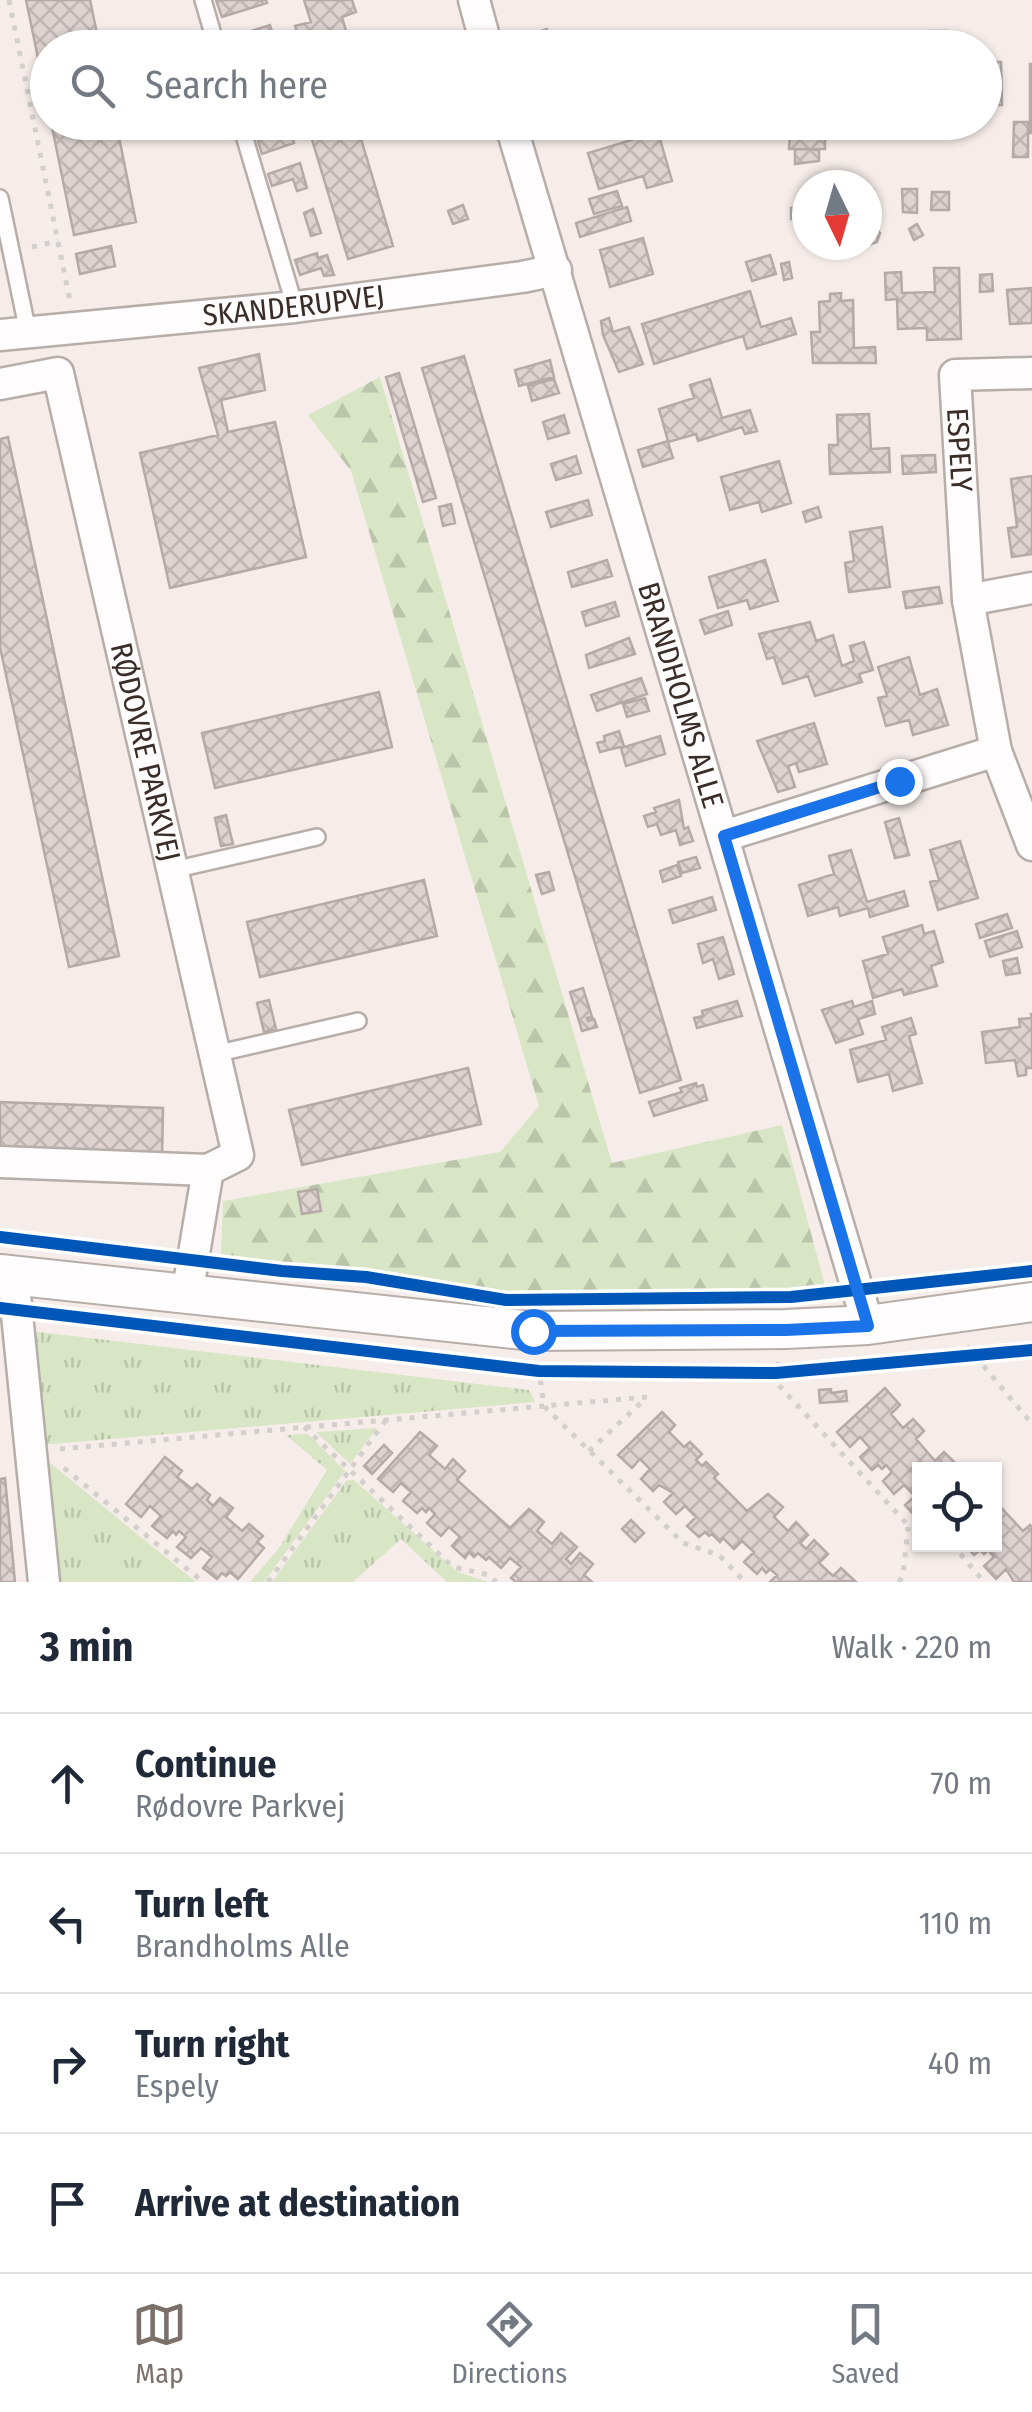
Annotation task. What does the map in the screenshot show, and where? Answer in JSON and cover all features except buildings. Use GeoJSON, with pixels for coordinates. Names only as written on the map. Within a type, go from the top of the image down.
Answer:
{"type":"FeatureCollection","features":[{"type":"Feature","properties":{"kind":"street"},"geometry":{"type":"LineString","coordinates":[[474,0],[483,30]]}},
{"type":"Feature","properties":{"kind":"street","name":"BRANDHOLMS ALLE"},"geometry":{"type":"LineString","coordinates":[[516,140],[868,1326]]}},
{"type":"Feature","properties":{"kind":"street","name":"SKANDERUPVEJ"},"geometry":{"type":"LineString","coordinates":[[14,334],[295,307],[522,278],[556,270]]}},
{"type":"Feature","properties":{"kind":"street","name":"RØDOVRE PARKVEJ"},"geometry":{"type":"LineString","coordinates":[[0,384],[58,373],[238,1154],[208,1170]]}},
{"type":"Feature","properties":{"kind":"street","name":"ESPELY"},"geometry":{"type":"LineString","coordinates":[[1032,373],[955,375],[968,600],[996,751],[1032,846]]}},
{"type":"Feature","properties":{"kind":"street"},"geometry":{"type":"LineString","coordinates":[[968,600],[1032,588]]}},
{"type":"Feature","properties":{"kind":"street"},"geometry":{"type":"LineString","coordinates":[[724,836],[996,751]]}},
{"type":"Feature","properties":{"kind":"street"},"geometry":{"type":"LineString","coordinates":[[0,1162],[208,1170],[188,1295]]}},
{"type":"Feature","properties":{"kind":"street"},"geometry":{"type":"LineString","coordinates":[[44,1582],[20,1444],[6,1275],[533,1331],[868,1326],[1032,1302]]}},
{"type":"Feature","properties":{"kind":"lane"},"geometry":{"type":"LineString","coordinates":[[203,0],[212,30]]}},
{"type":"Feature","properties":{"kind":"lane"},"geometry":{"type":"LineString","coordinates":[[245,140],[295,307]]}},
{"type":"Feature","properties":{"kind":"lane","name":"SKANDERUPVEJ"},"geometry":{"type":"LineString","coordinates":[[0,198],[14,334]]}},
{"type":"Feature","properties":{"kind":"lane"},"geometry":{"type":"LineString","coordinates":[[173,870],[317,837]]}},
{"type":"Feature","properties":{"kind":"lane"},"geometry":{"type":"LineString","coordinates":[[215,1054],[358,1021]]}},
{"type":"Feature","properties":{"kind":"path"},"geometry":{"type":"LineString","coordinates":[[9,0],[30,103]]}},
{"type":"Feature","properties":{"kind":"path"},"geometry":{"type":"LineString","coordinates":[[38,140],[76,328]]}},
{"type":"Feature","properties":{"kind":"path"},"geometry":{"type":"LineString","coordinates":[[939,1313],[1032,1424]]}},
{"type":"Feature","properties":{"kind":"path"},"geometry":{"type":"LineString","coordinates":[[786,1330],[774,1380],[912,1527]]}},
{"type":"Feature","properties":{"kind":"path"},"geometry":{"type":"LineString","coordinates":[[533,1331],[544,1406],[682,1543],[719,1555],[746,1582]]}},
{"type":"Feature","properties":{"kind":"path"},"geometry":{"type":"LineString","coordinates":[[956,1357],[994,1353]]}},
{"type":"Feature","properties":{"kind":"path"},"geometry":{"type":"LineString","coordinates":[[520,1369],[558,1371]]}},
{"type":"Feature","properties":{"kind":"path"},"geometry":{"type":"LineString","coordinates":[[756,1373],[796,1371]]}},
{"type":"Feature","properties":{"kind":"path"},"geometry":{"type":"LineString","coordinates":[[20,1444],[304,1427],[647,1397],[589,1451]]}},
{"type":"Feature","properties":{"kind":"path"},"geometry":{"type":"LineString","coordinates":[[268,1582],[386,1420]]}},
{"type":"Feature","properties":{"kind":"path"},"geometry":{"type":"LineString","coordinates":[[304,1427],[453,1567],[489,1575],[496,1582]]}},
{"type":"Feature","properties":{"kind":"path"},"geometry":{"type":"LineString","coordinates":[[20,1444],[50,1456],[203,1582]]}},
{"type":"Feature","properties":{"kind":"path"},"geometry":{"type":"LineString","coordinates":[[899,1582],[908,1526]]}},
{"type":"Feature","properties":{"kind":"path"},"geometry":{"type":"LineString","coordinates":[[959,1552],[984,1582]]}},
{"type":"Feature","properties":{"kind":"green space"},"geometry":{"type":"Polygon","coordinates":[[[380,377],[612,1163],[782,1125],[826,1289],[506,1291],[221,1255],[223,1201],[500,1152],[539,1106],[351,471],[308,415],[380,377]]]}},
{"type":"Feature","properties":{"kind":"green space"},"geometry":{"type":"Polygon","coordinates":[[[31,1331],[529,1390],[535,1402],[42,1445],[31,1331]]]}},
{"type":"Feature","properties":{"kind":"green space"},"geometry":{"type":"Polygon","coordinates":[[[377,1428],[350,1464],[316,1432],[377,1428]]]}},
{"type":"Feature","properties":{"kind":"green space"},"geometry":{"type":"Polygon","coordinates":[[[308,1434],[345,1471],[264,1582],[250,1582],[279,1548],[327,1470],[286,1435],[308,1434]]]}},
{"type":"Feature","properties":{"kind":"green space"},"geometry":{"type":"Polygon","coordinates":[[[44,1458],[196,1582],[56,1582],[44,1458]]]}},
{"type":"Feature","properties":{"kind":"green space"},"geometry":{"type":"Polygon","coordinates":[[[347,1480],[354,1480],[458,1572],[488,1582],[447,1582],[401,1539],[353,1582],[272,1582],[347,1480]]]}},
{"type":"Feature","properties":{"kind":"cycle path"},"geometry":{"type":"LineString","coordinates":[[0,1237],[282,1271],[366,1277],[506,1300],[791,1297],[1032,1271]]}},
{"type":"Feature","properties":{"kind":"cycle path"},"geometry":{"type":"LineString","coordinates":[[0,1308],[539,1371],[776,1373],[1032,1350]]}},
{"type":"Feature","properties":{"kind":"route"},"geometry":{"type":"LineString","coordinates":[[533,1331],[868,1326],[724,836],[899,781]]}}]}
